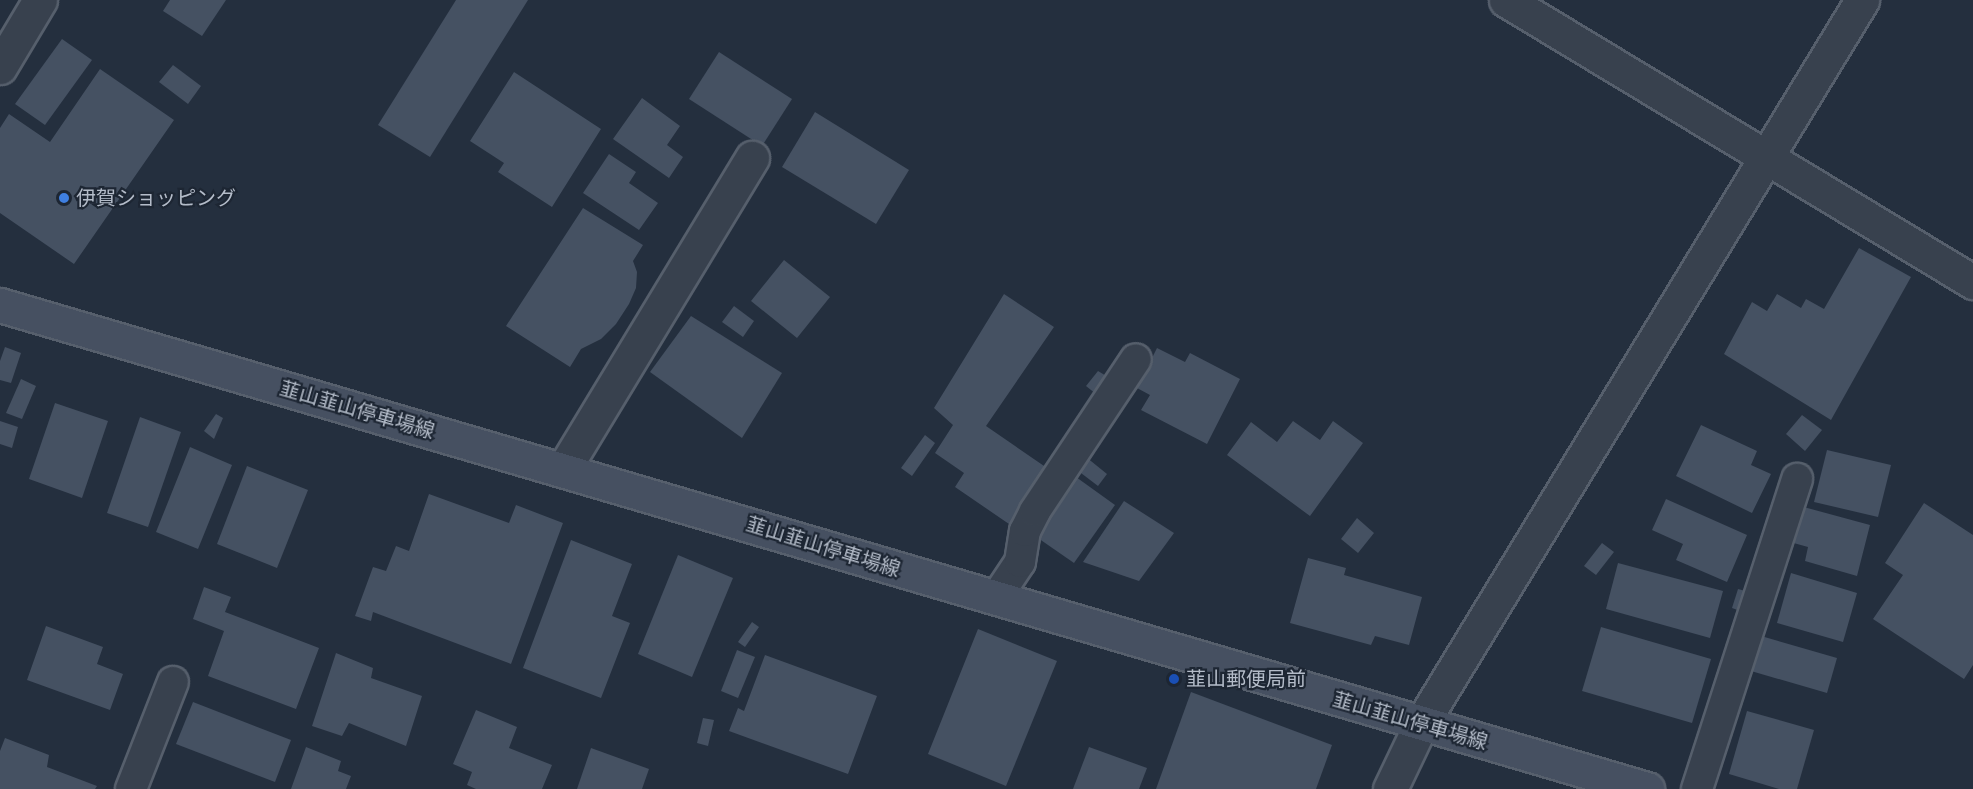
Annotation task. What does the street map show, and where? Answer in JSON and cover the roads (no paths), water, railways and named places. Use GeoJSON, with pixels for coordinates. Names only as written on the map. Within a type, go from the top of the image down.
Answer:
{"type":"FeatureCollection","features":[{"type":"Feature","properties":{"kind":"main road","name":"韮山韮山停車場線"},"geometry":{"type":"LineString","coordinates":[[0,304],[1647,789]]}},
{"type":"Feature","properties":{"kind":"street"},"geometry":{"type":"LineString","coordinates":[[0,68],[40,0]]}},
{"type":"Feature","properties":{"kind":"street"},"geometry":{"type":"LineString","coordinates":[[1506,0],[1973,282]]}},
{"type":"Feature","properties":{"kind":"street"},"geometry":{"type":"LineString","coordinates":[[1390,789],[1421,724],[1862,0]]}},
{"type":"Feature","properties":{"kind":"street"},"geometry":{"type":"LineString","coordinates":[[563,470],[752,158]]}},
{"type":"Feature","properties":{"kind":"lane"},"geometry":{"type":"LineString","coordinates":[[996,598],[1020,562],[1025,531],[1035,511],[1136,359]]}},
{"type":"Feature","properties":{"kind":"lane"},"geometry":{"type":"LineString","coordinates":[[1697,789],[1797,479]]}},
{"type":"Feature","properties":{"kind":"lane"},"geometry":{"type":"LineString","coordinates":[[131,789],[173,682]]}},
{"type":"Feature","properties":{"kind":"place","name":"伊賀ショッピング"},"geometry":{"type":"Point","coordinates":[64,198]}},
{"type":"Feature","properties":{"kind":"place","name":"韮山郵便局前"},"geometry":{"type":"Point","coordinates":[1174,679]}}]}
